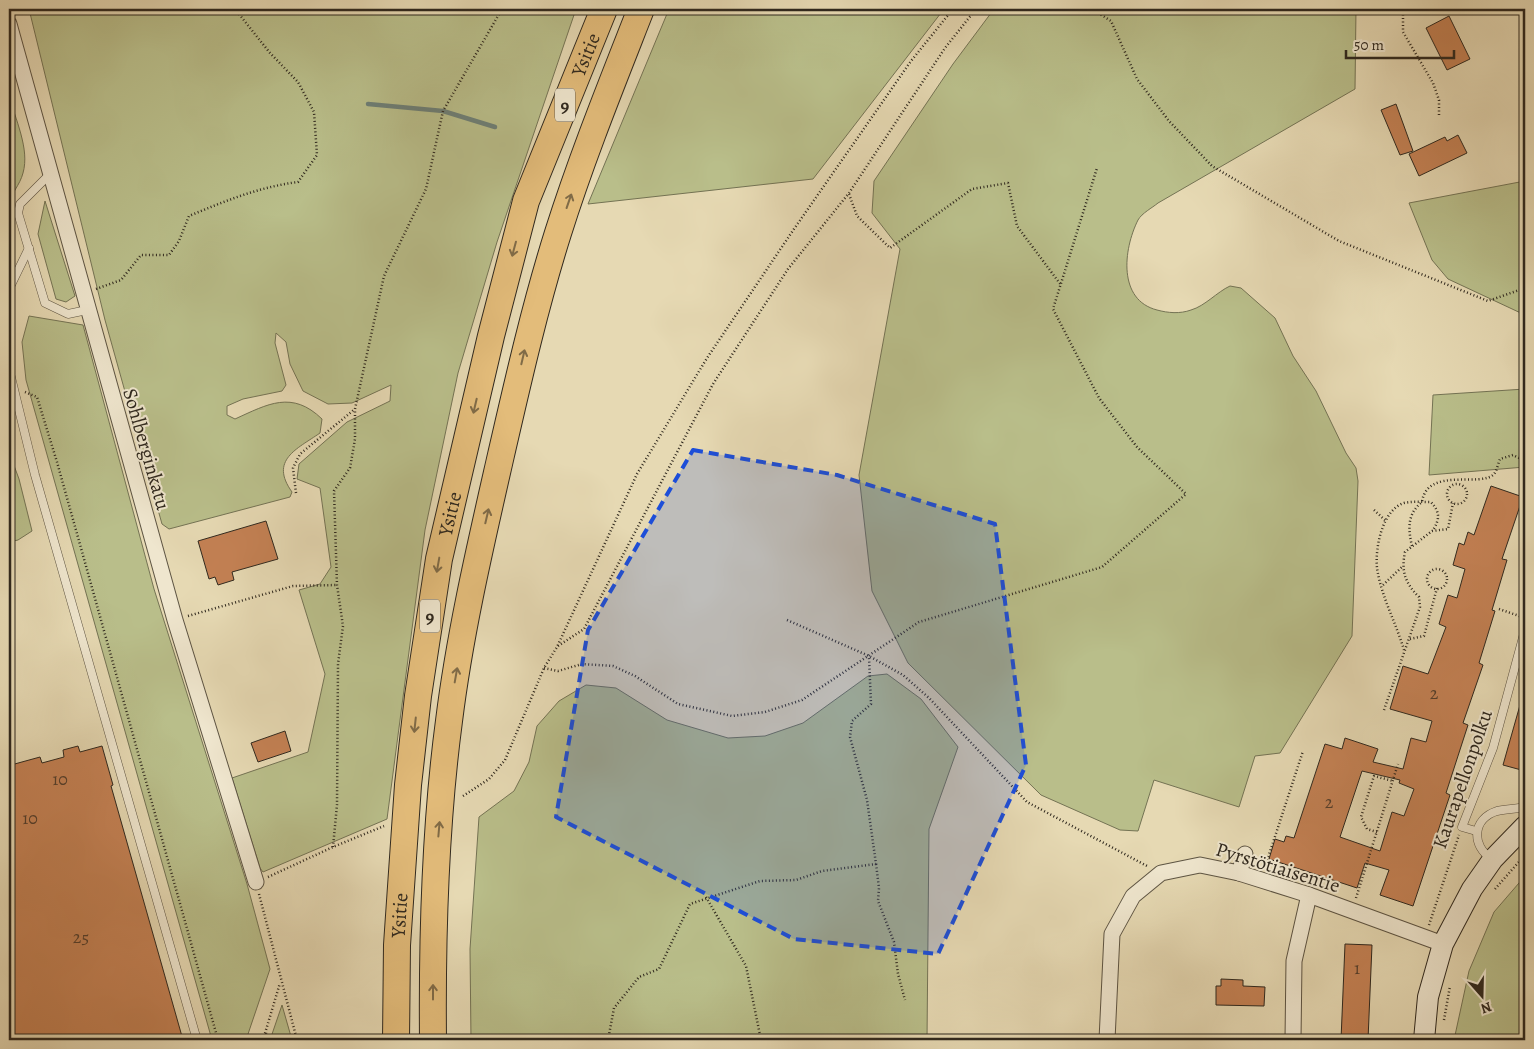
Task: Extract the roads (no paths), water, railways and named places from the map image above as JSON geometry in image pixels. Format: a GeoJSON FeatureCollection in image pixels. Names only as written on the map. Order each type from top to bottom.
{"type":"FeatureCollection","features":[{"type":"Feature","properties":{"kind":"highway"},"geometry":{"type":"LineString","coordinates":[[526,202],[585,9]]}},
{"type":"Feature","properties":{"kind":"highway","name":"Ysitie"},"geometry":{"type":"LineString","coordinates":[[396,1040],[397,945],[408,785],[418,696],[439,559],[491,336],[526,202],[604,9]]}},
{"type":"Feature","properties":{"kind":"highway","name":"Ysitie"},"geometry":{"type":"LineString","coordinates":[[433,1040],[432,990],[437,865],[448,722],[473,575],[526,343],[556,241],[600,113],[641,9]]}},
{"type":"Feature","properties":{"kind":"street","name":"Sohlberginkatu"},"geometry":{"type":"LineString","coordinates":[[9,24],[87,310],[175,620],[256,882]]}},
{"type":"Feature","properties":{"kind":"street"},"geometry":{"type":"LineString","coordinates":[[1424,1040],[1434,941],[1493,859],[1525,826]]}},
{"type":"Feature","properties":{"kind":"street"},"geometry":{"type":"LineString","coordinates":[[1238,873],[1245,854]]}},
{"type":"Feature","properties":{"kind":"street","name":"Pyrstötiaisentie"},"geometry":{"type":"LineString","coordinates":[[1107,1040],[1112,934],[1133,896],[1162,873],[1200,865],[1238,873],[1309,896],[1434,941]]}},
{"type":"Feature","properties":{"kind":"street"},"geometry":{"type":"LineString","coordinates":[[1293,1040],[1294,961],[1309,896]]}},
{"type":"Feature","properties":{"kind":"lane"},"geometry":{"type":"LineString","coordinates":[[50,174],[20,204],[18,213],[45,303],[68,314],[87,310]]}},
{"type":"Feature","properties":{"kind":"lane"},"geometry":{"type":"LineString","coordinates":[[9,288],[29,248]]}},
{"type":"Feature","properties":{"kind":"lane"},"geometry":{"type":"LineString","coordinates":[[9,369],[38,484],[196,1040]]}},
{"type":"Feature","properties":{"kind":"lane","name":"Kaurapellonpolku"},"geometry":{"type":"LineString","coordinates":[[1476,831],[1462,827],[1492,748],[1525,630]]}},
{"type":"Feature","properties":{"kind":"lane"},"geometry":{"type":"LineString","coordinates":[[1493,859],[1483,853],[1477,843],[1476,831],[1482,820],[1497,812],[1525,807]]}},
{"type":"Feature","properties":{"kind":"waterway"},"geometry":{"type":"LineString","coordinates":[[368,104],[443,111],[495,127]]}}]}
